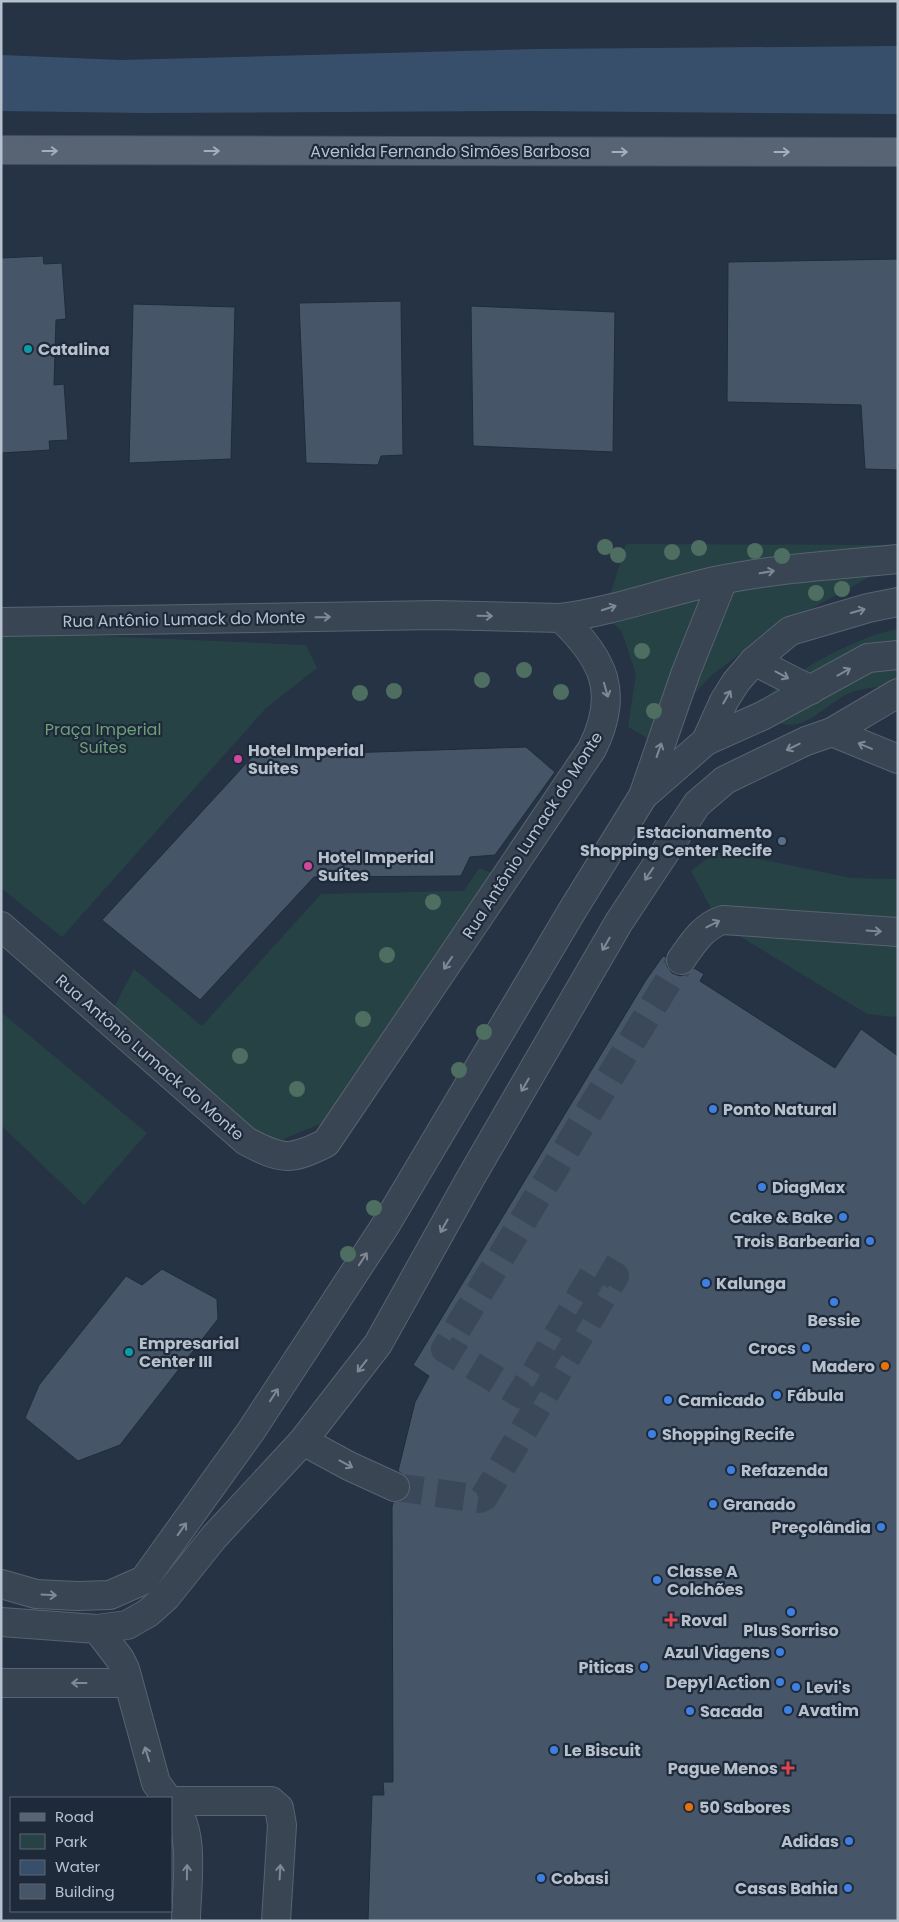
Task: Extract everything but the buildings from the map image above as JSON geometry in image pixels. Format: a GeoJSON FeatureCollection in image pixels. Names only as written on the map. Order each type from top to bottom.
{"type":"FeatureCollection","features":[{"type":"Feature","properties":{"kind":"main road","name":"Avenida Fernando Simões Barbosa"},"geometry":{"type":"LineString","coordinates":[[1,150],[898,152]]}},
{"type":"Feature","properties":{"kind":"street"},"geometry":{"type":"LineString","coordinates":[[561,618],[589,615],[670,591],[778,570],[898,559]]}},
{"type":"Feature","properties":{"kind":"street"},"geometry":{"type":"LineString","coordinates":[[1,1584],[36,1594],[77,1596],[110,1595],[144,1580],[251,1431],[385,1226],[572,910],[643,796],[686,672],[723,580]]}},
{"type":"Feature","properties":{"kind":"street"},"geometry":{"type":"LineString","coordinates":[[706,741],[724,701],[736,682],[754,661],[790,631],[868,608],[898,602]]}},
{"type":"Feature","properties":{"kind":"street","name":"Rua Antônio Lumack do Monte"},"geometry":{"type":"LineString","coordinates":[[1,622],[437,615],[561,618],[581,637],[598,663],[608,699],[603,728],[587,757],[326,1143],[291,1157],[270,1154],[246,1141],[1,926]]}},
{"type":"Feature","properties":{"kind":"street"},"geometry":{"type":"LineString","coordinates":[[643,796],[706,741],[811,690],[868,658],[898,655]]}},
{"type":"Feature","properties":{"kind":"street"},"geometry":{"type":"LineString","coordinates":[[754,661],[811,690]]}},
{"type":"Feature","properties":{"kind":"street"},"geometry":{"type":"LineString","coordinates":[[1,1622],[97,1629],[127,1625],[148,1612],[166,1597],[214,1537],[303,1441],[378,1344],[470,1179],[619,922],[696,804],[725,780],[806,741],[832,732],[898,693]]}},
{"type":"Feature","properties":{"kind":"street"},"geometry":{"type":"LineString","coordinates":[[832,732],[898,759]]}},
{"type":"Feature","properties":{"kind":"street"},"geometry":{"type":"LineString","coordinates":[[681,960],[703,931],[712,923],[723,920],[898,932]]}},
{"type":"Feature","properties":{"kind":"street"},"geometry":{"type":"LineString","coordinates":[[303,1441],[349,1466],[395,1487]]}},
{"type":"Feature","properties":{"kind":"street"},"geometry":{"type":"LineString","coordinates":[[97,1629],[120,1660],[156,1783],[166,1797]]}},
{"type":"Feature","properties":{"kind":"street"},"geometry":{"type":"LineString","coordinates":[[1,1683],[128,1683]]}},
{"type":"Feature","properties":{"kind":"street"},"geometry":{"type":"LineString","coordinates":[[172,1802],[271,1801],[279,1808],[282,1825],[276,1921]]}},
{"type":"Feature","properties":{"kind":"street"},"geometry":{"type":"LineString","coordinates":[[172,1803],[180,1812],[186,1827],[188,1848],[186,1921]]}},
{"type":"Feature","properties":{"kind":"green space"},"geometry":{"type":"Polygon","coordinates":[[[626,544],[893,545],[895,563],[767,633],[711,676],[651,740],[628,727],[636,674],[622,632],[604,615],[626,544]]]}},
{"type":"Feature","properties":{"kind":"green space"},"geometry":{"type":"Polygon","coordinates":[[[898,629],[898,685],[855,691],[844,696],[813,717],[791,725],[780,723],[767,716],[766,697],[793,676],[847,646],[865,638],[898,629]]]}},
{"type":"Feature","properties":{"kind":"green space","name":"Praça Imperial Suítes"},"geometry":{"type":"Polygon","coordinates":[[[52,634],[306,645],[317,668],[266,708],[62,937],[1,888],[1,635],[52,634]]]}},
{"type":"Feature","properties":{"kind":"green space"},"geometry":{"type":"Polygon","coordinates":[[[719,853],[750,857],[851,878],[898,879],[898,926],[713,912],[691,871],[706,859],[719,853]]]}},
{"type":"Feature","properties":{"kind":"green space"},"geometry":{"type":"Polygon","coordinates":[[[479,868],[494,874],[322,1123],[272,1144],[111,1013],[134,969],[202,1026],[321,894],[464,891],[479,868]]]}},
{"type":"Feature","properties":{"kind":"green space"},"geometry":{"type":"Polygon","coordinates":[[[733,932],[898,939],[898,1014],[894,1017],[867,1014],[733,932]]]}},
{"type":"Feature","properties":{"kind":"green space"},"geometry":{"type":"Polygon","coordinates":[[[1,1012],[147,1133],[84,1205],[1,1125],[1,1012]]]}},
{"type":"Feature","properties":{"kind":"water"},"geometry":{"type":"Polygon","coordinates":[[[898,46],[898,114],[531,111],[143,113],[1,111],[1,55],[121,60],[537,49],[898,46]]]}},
{"type":"Feature","properties":{"kind":"tunnel"},"geometry":{"type":"LineString","coordinates":[[395,1487],[479,1499],[484,1497],[615,1276],[598,1266],[522,1395],[445,1349],[681,960]]}},
{"type":"Feature","properties":{"kind":"place","name":"Catalina"},"geometry":{"type":"Point","coordinates":[28,349]}},
{"type":"Feature","properties":{"kind":"place","name":"Hotel Imperial Suites"},"geometry":{"type":"Point","coordinates":[238,759]}},
{"type":"Feature","properties":{"kind":"place","name":"Estacionamento Shopping Center Recife"},"geometry":{"type":"Point","coordinates":[782,841]}},
{"type":"Feature","properties":{"kind":"place","name":"Hotel Imperial Suítes"},"geometry":{"type":"Point","coordinates":[308,866]}},
{"type":"Feature","properties":{"kind":"place","name":"Ponto Natural"},"geometry":{"type":"Point","coordinates":[713,1109]}},
{"type":"Feature","properties":{"kind":"place","name":"DiagMax"},"geometry":{"type":"Point","coordinates":[762,1187]}},
{"type":"Feature","properties":{"kind":"place","name":"Cake & Bake"},"geometry":{"type":"Point","coordinates":[843,1217]}},
{"type":"Feature","properties":{"kind":"place","name":"Trois Barbearia"},"geometry":{"type":"Point","coordinates":[870,1241]}},
{"type":"Feature","properties":{"kind":"place","name":"Kalunga"},"geometry":{"type":"Point","coordinates":[706,1283]}},
{"type":"Feature","properties":{"kind":"place","name":"Bessie"},"geometry":{"type":"Point","coordinates":[834,1302]}},
{"type":"Feature","properties":{"kind":"place","name":"Crocs"},"geometry":{"type":"Point","coordinates":[806,1348]}},
{"type":"Feature","properties":{"kind":"place","name":"Empresarial Center III"},"geometry":{"type":"Point","coordinates":[129,1352]}},
{"type":"Feature","properties":{"kind":"place","name":"Madero"},"geometry":{"type":"Point","coordinates":[885,1366]}},
{"type":"Feature","properties":{"kind":"place","name":"Fábula"},"geometry":{"type":"Point","coordinates":[777,1395]}},
{"type":"Feature","properties":{"kind":"place","name":"Camicado"},"geometry":{"type":"Point","coordinates":[668,1400]}},
{"type":"Feature","properties":{"kind":"place","name":"Shopping Recife"},"geometry":{"type":"Point","coordinates":[652,1434]}},
{"type":"Feature","properties":{"kind":"place","name":"Refazenda"},"geometry":{"type":"Point","coordinates":[731,1470]}},
{"type":"Feature","properties":{"kind":"place","name":"Granado"},"geometry":{"type":"Point","coordinates":[713,1504]}},
{"type":"Feature","properties":{"kind":"place","name":"Preçolândia"},"geometry":{"type":"Point","coordinates":[881,1527]}},
{"type":"Feature","properties":{"kind":"place","name":"Classe A Colchões"},"geometry":{"type":"Point","coordinates":[657,1580]}},
{"type":"Feature","properties":{"kind":"place","name":"Plus Sorriso"},"geometry":{"type":"Point","coordinates":[791,1612]}},
{"type":"Feature","properties":{"kind":"place","name":"Roval"},"geometry":{"type":"Point","coordinates":[671,1620]}},
{"type":"Feature","properties":{"kind":"place","name":"Azul Viagens"},"geometry":{"type":"Point","coordinates":[780,1652]}},
{"type":"Feature","properties":{"kind":"place","name":"Piticas"},"geometry":{"type":"Point","coordinates":[644,1667]}},
{"type":"Feature","properties":{"kind":"place","name":"Depyl Action"},"geometry":{"type":"Point","coordinates":[780,1682]}},
{"type":"Feature","properties":{"kind":"place","name":"Levi's"},"geometry":{"type":"Point","coordinates":[796,1687]}},
{"type":"Feature","properties":{"kind":"place","name":"Avatim"},"geometry":{"type":"Point","coordinates":[788,1710]}},
{"type":"Feature","properties":{"kind":"place","name":"Sacada"},"geometry":{"type":"Point","coordinates":[690,1711]}},
{"type":"Feature","properties":{"kind":"place","name":"Le Biscuit"},"geometry":{"type":"Point","coordinates":[554,1750]}},
{"type":"Feature","properties":{"kind":"place","name":"Pague Menos"},"geometry":{"type":"Point","coordinates":[788,1768]}},
{"type":"Feature","properties":{"kind":"place","name":"50 Sabores"},"geometry":{"type":"Point","coordinates":[689,1807]}},
{"type":"Feature","properties":{"kind":"place","name":"Adidas"},"geometry":{"type":"Point","coordinates":[849,1841]}},
{"type":"Feature","properties":{"kind":"place","name":"Cobasi"},"geometry":{"type":"Point","coordinates":[541,1878]}},
{"type":"Feature","properties":{"kind":"place","name":"Casas Bahia"},"geometry":{"type":"Point","coordinates":[848,1888]}}]}
